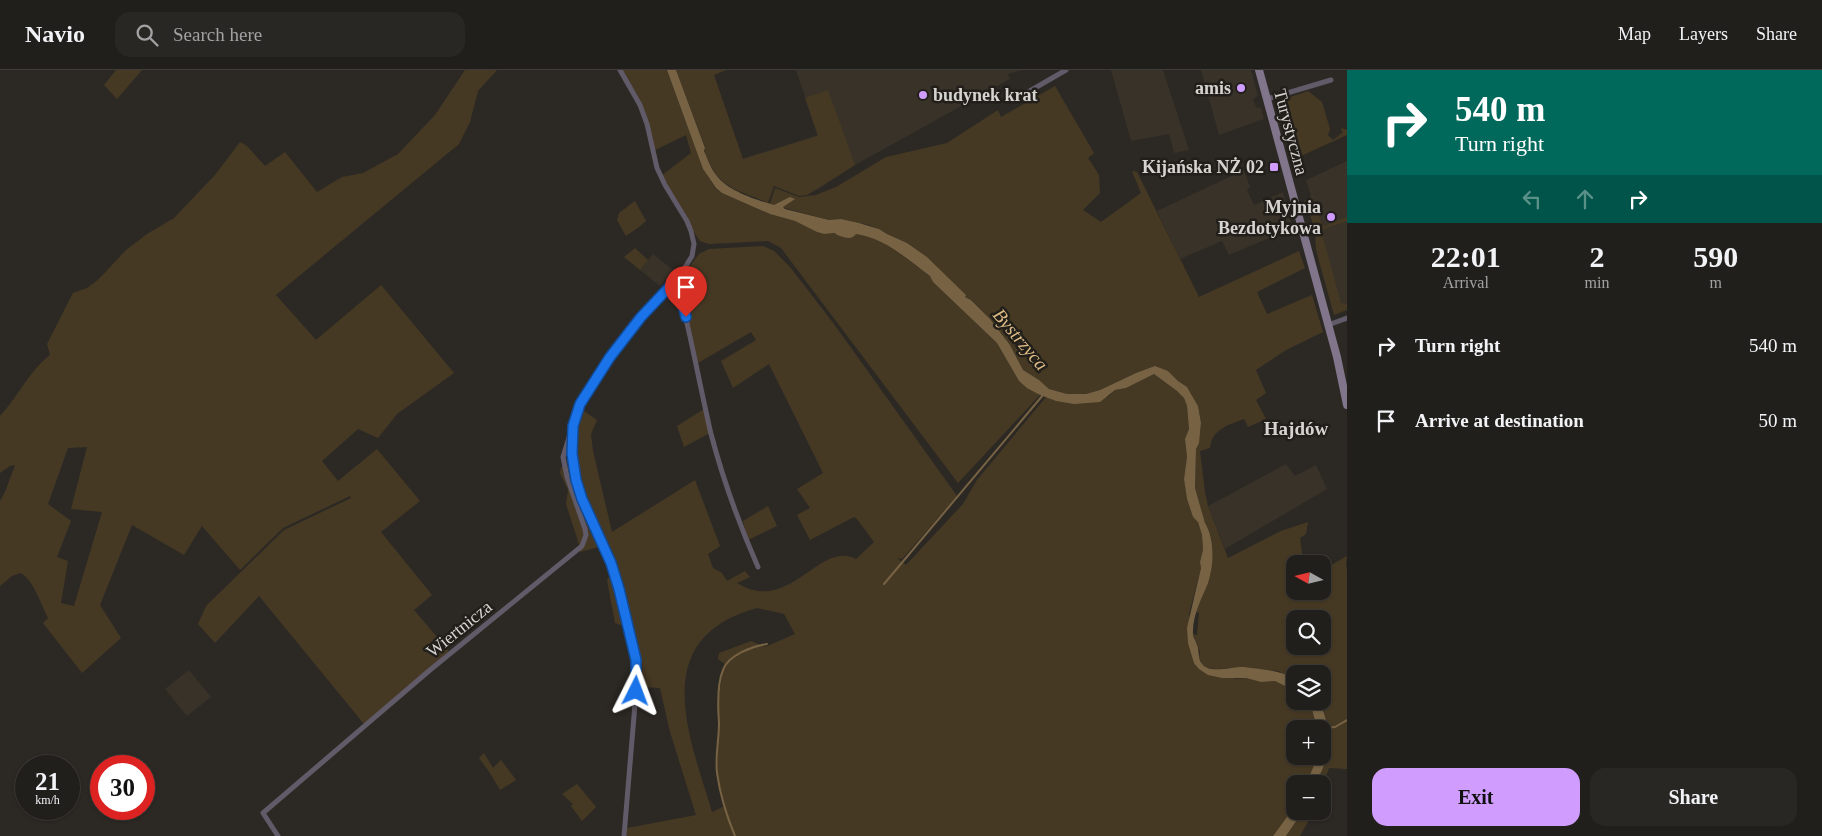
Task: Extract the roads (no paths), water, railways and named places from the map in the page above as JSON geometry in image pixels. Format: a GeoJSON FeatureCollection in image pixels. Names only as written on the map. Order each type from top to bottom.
{"type":"FeatureCollection","features":[{"type":"Feature","properties":{"kind":"main road","name":"Turystyczna"},"geometry":{"type":"LineString","coordinates":[[1259,70],[1341,374],[1347,405]]}},
{"type":"Feature","properties":{"kind":"street"},"geometry":{"type":"LineString","coordinates":[[620,70],[644,113],[655,163],[662,180],[687,221],[693,236],[694,248],[692,256],[684,269],[641,317],[606,364],[578,408],[574,422],[573,464],[577,484],[614,571],[636,660],[637,680],[624,836]]}},
{"type":"Feature","properties":{"kind":"street"},"geometry":{"type":"LineString","coordinates":[[1021,96],[1066,70]]}},
{"type":"Feature","properties":{"kind":"street"},"geometry":{"type":"LineString","coordinates":[[1267,99],[1331,80]]}},
{"type":"Feature","properties":{"kind":"street"},"geometry":{"type":"LineString","coordinates":[[673,283],[679,289],[704,404],[720,466],[745,538],[758,567]]}},
{"type":"Feature","properties":{"kind":"street"},"geometry":{"type":"LineString","coordinates":[[1328,325],[1347,318]]}},
{"type":"Feature","properties":{"kind":"street","name":"Wiertnicza"},"geometry":{"type":"LineString","coordinates":[[278,836],[263,813],[430,670],[582,546],[585,529],[567,477],[563,457],[570,434],[573,433]]}},
{"type":"Feature","properties":{"kind":"waterway"},"geometry":{"type":"LineString","coordinates":[[884,584],[1043,395]]}},
{"type":"Feature","properties":{"kind":"waterway"},"geometry":{"type":"LineString","coordinates":[[735,836],[724,805],[717,773],[718,696],[720,682],[723,670],[730,660],[748,649],[767,644]]}},
{"type":"Feature","properties":{"kind":"waterway"},"geometry":{"type":"LineString","coordinates":[[1331,727],[1347,720]]}},
{"type":"Feature","properties":{"kind":"place","name":"amis"},"geometry":{"type":"Point","coordinates":[1241,88]}},
{"type":"Feature","properties":{"kind":"place","name":"budynek krat"},"geometry":{"type":"Point","coordinates":[923,95]}},
{"type":"Feature","properties":{"kind":"place","name":"Kijańska NŻ 02"},"geometry":{"type":"Point","coordinates":[1274,167]}},
{"type":"Feature","properties":{"kind":"place","name":"Myjnia Bezdotykowa"},"geometry":{"type":"Point","coordinates":[1331,217]}},
{"type":"Feature","properties":{"kind":"district","name":"Hajdów"},"geometry":{"type":"Point","coordinates":[1296,428]}},
{"type":"Feature","properties":{"kind":"water label","name":"Bystrzyca"},"geometry":{"type":"Point","coordinates":[1021,339]}}]}
